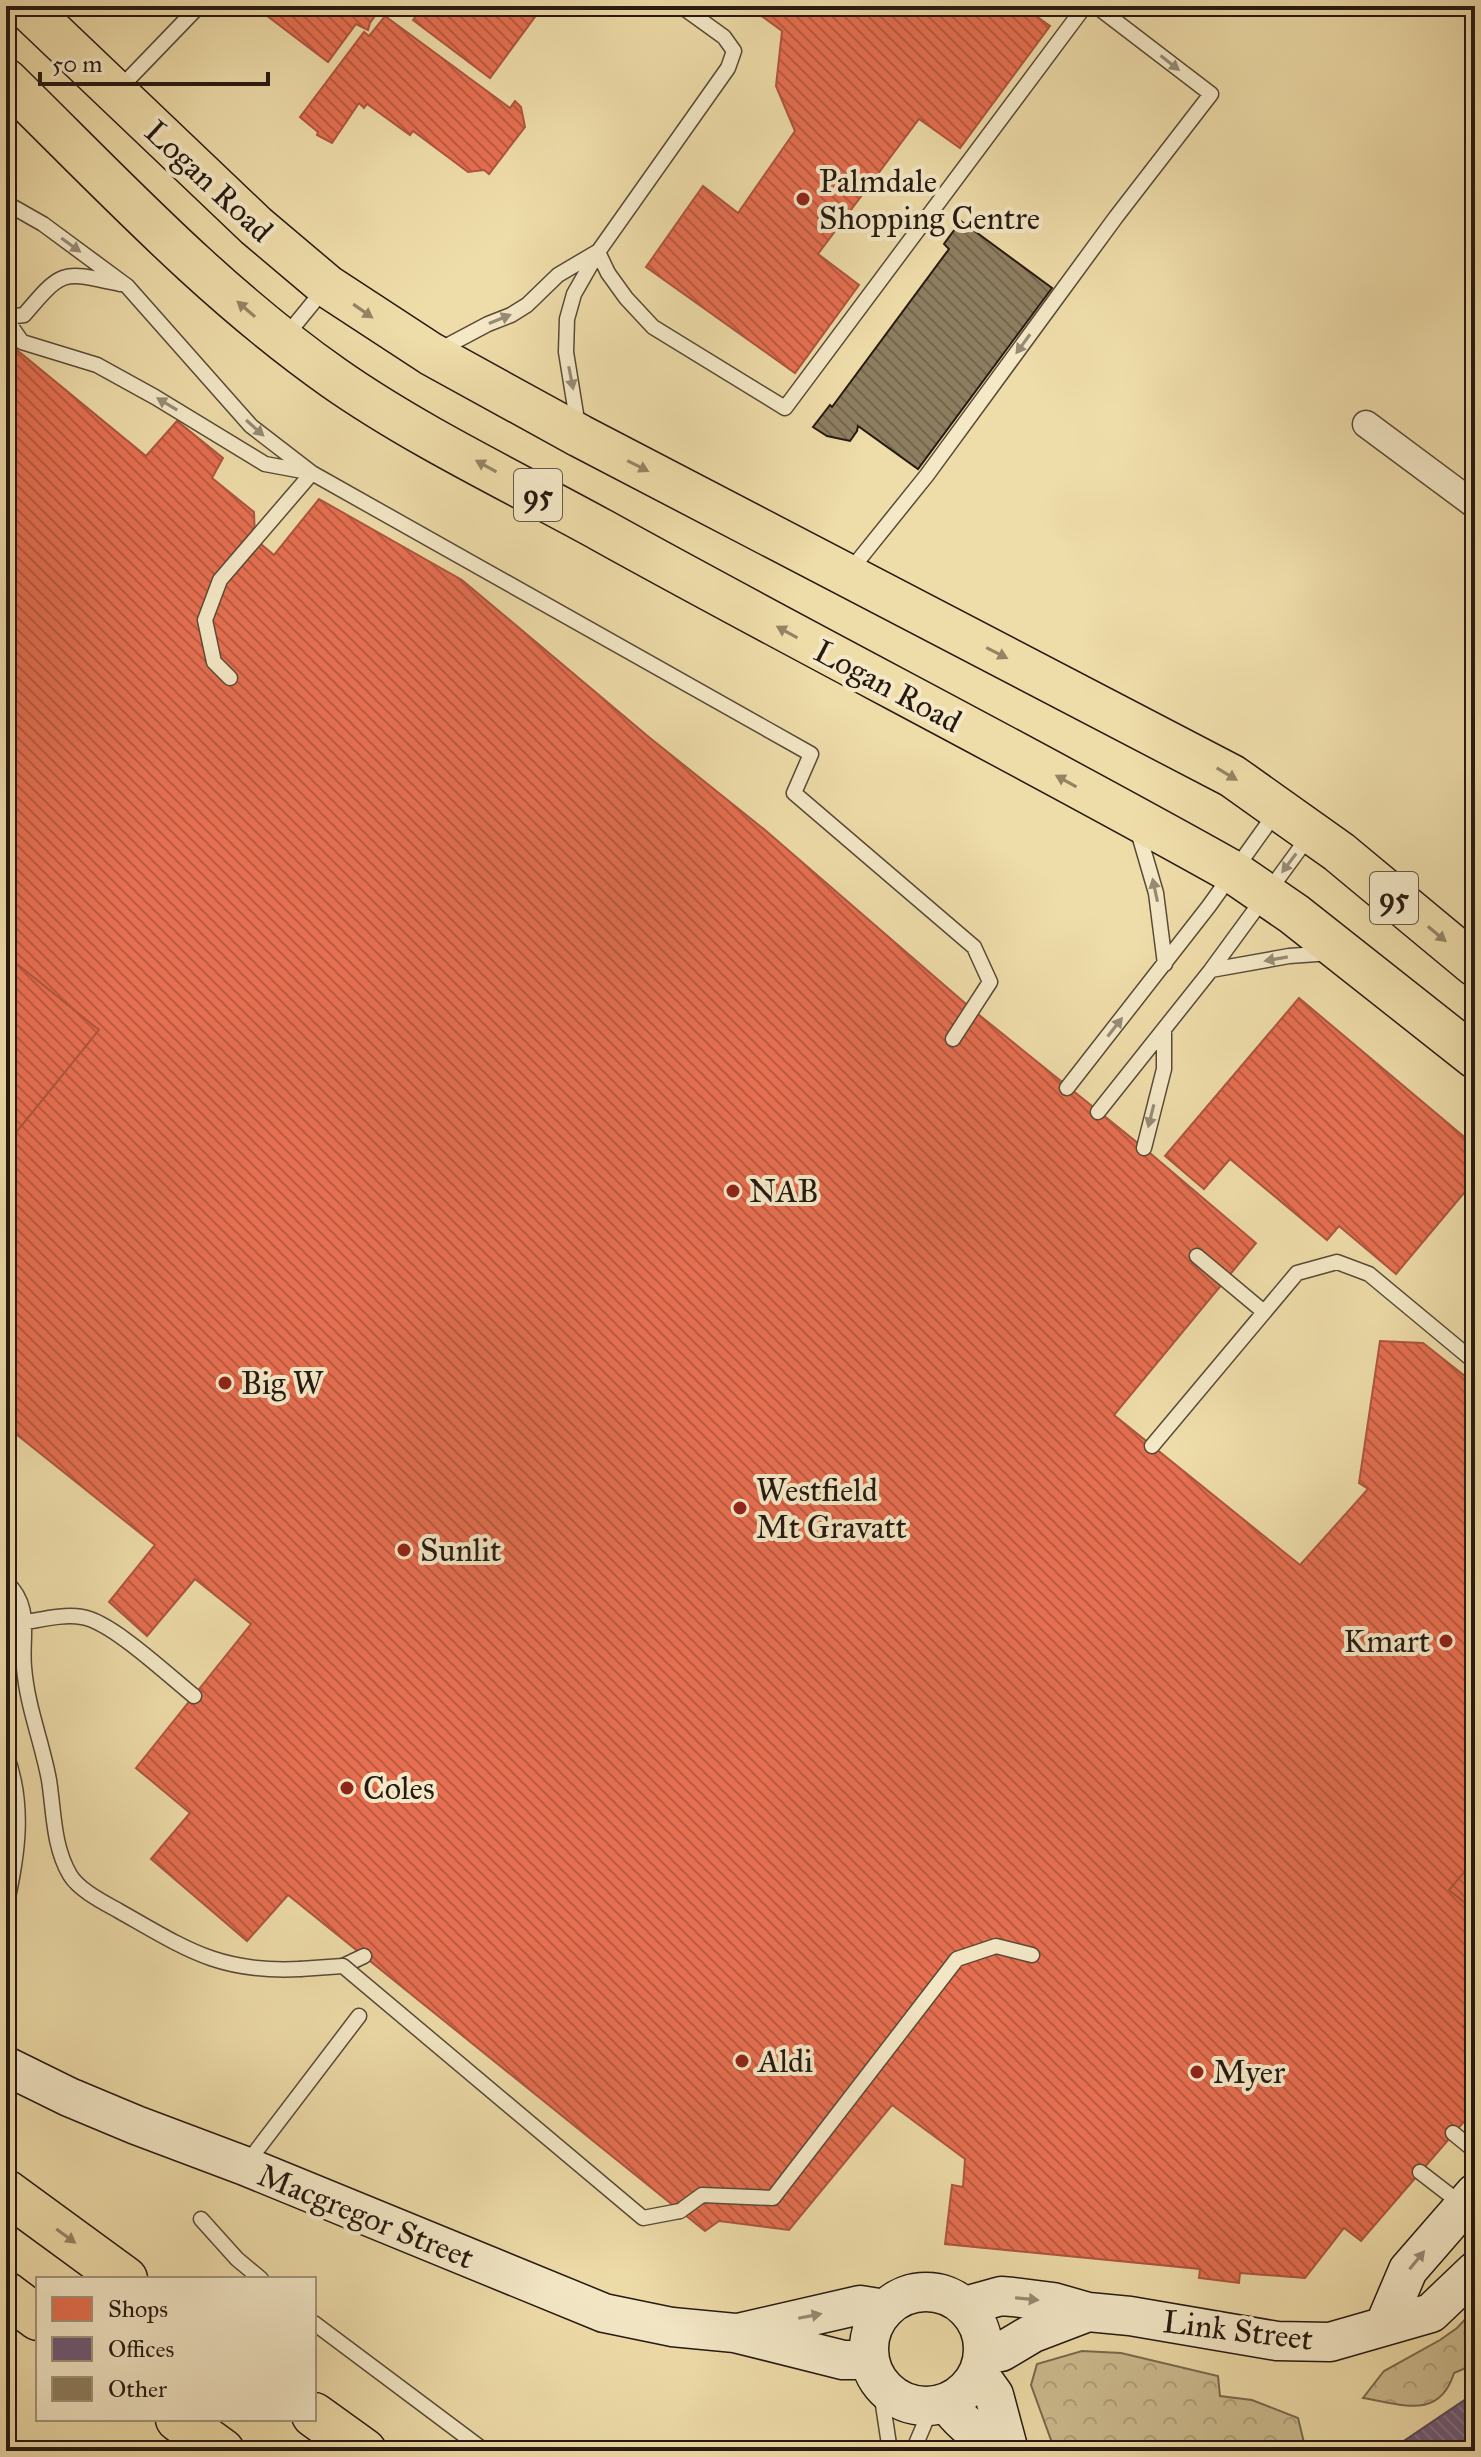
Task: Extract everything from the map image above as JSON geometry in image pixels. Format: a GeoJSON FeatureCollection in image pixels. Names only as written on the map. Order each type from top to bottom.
{"type":"FeatureCollection","features":[{"type":"Feature","properties":{"kind":"highway"},"geometry":{"type":"LineString","coordinates":[[6,2192],[122,2277]]}},
{"type":"Feature","properties":{"kind":"highway"},"geometry":{"type":"LineString","coordinates":[[6,2294],[36,2316]]}},
{"type":"Feature","properties":{"kind":"highway"},"geometry":{"type":"LineString","coordinates":[[316,2416],[364,2451]]}},
{"type":"Feature","properties":{"kind":"highway"},"geometry":{"type":"LineString","coordinates":[[181,2421],[222,2451]]}},
{"type":"Feature","properties":{"kind":"main road","name":"Logan Road"},"geometry":{"type":"LineString","coordinates":[[25,6],[256,226],[327,286],[431,354],[580,436],[1232,776],[1296,820],[1475,965]]}},
{"type":"Feature","properties":{"kind":"main road","name":"Logan Road"},"geometry":{"type":"LineString","coordinates":[[6,80],[211,280],[283,341],[337,380],[411,425],[1250,883],[1475,1057]]}},
{"type":"Feature","properties":{"kind":"street"},"geometry":{"type":"LineString","coordinates":[[1366,424],[1475,505]]}},
{"type":"Feature","properties":{"kind":"street","name":"Macgregor Street"},"geometry":{"type":"LineString","coordinates":[[6,2066],[109,2114],[245,2166],[604,2313],[672,2327],[735,2333],[843,2360],[878,2375]]}},
{"type":"Feature","properties":{"kind":"street"},"geometry":{"type":"LineString","coordinates":[[1385,2324],[1408,2270],[1471,2204]]}},
{"type":"Feature","properties":{"kind":"street","name":"Link Street"},"geometry":{"type":"LineString","coordinates":[[965,2306],[1001,2296],[1299,2343],[1330,2342],[1431,2313],[1475,2271]]}},
{"type":"Feature","properties":{"kind":"street"},"geometry":{"type":"LineString","coordinates":[[981,2364],[960,2396],[939,2405],[915,2405],[900,2400],[878,2375],[869,2342],[874,2324],[885,2309],[899,2298],[915,2292],[942,2294],[965,2306],[976,2319],[983,2335],[981,2364],[994,2395],[1008,2449]]}},
{"type":"Feature","properties":{"kind":"street","name":"Macgregor Street"},"geometry":{"type":"LineString","coordinates":[[735,2333],[860,2305],[885,2309]]}},
{"type":"Feature","properties":{"kind":"street","name":"Link Street"},"geometry":{"type":"LineString","coordinates":[[981,2364],[1033,2333],[1088,2312]]}},
{"type":"Feature","properties":{"kind":"street"},"geometry":{"type":"LineString","coordinates":[[939,2405],[985,2440],[1008,2449]]}},
{"type":"Feature","properties":{"kind":"lane"},"geometry":{"type":"LineString","coordinates":[[115,93],[199,6]]}},
{"type":"Feature","properties":{"kind":"lane"},"geometry":{"type":"LineString","coordinates":[[580,436],[566,352],[567,319],[574,294],[598,252],[728,68],[734,51],[724,37],[681,6]]}},
{"type":"Feature","properties":{"kind":"lane"},"geometry":{"type":"LineString","coordinates":[[598,252],[626,298],[653,327],[785,408],[1085,6]]}},
{"type":"Feature","properties":{"kind":"lane"},"geometry":{"type":"LineString","coordinates":[[846,575],[909,498],[1211,94],[1096,6]]}},
{"type":"Feature","properties":{"kind":"lane"},"geometry":{"type":"LineString","coordinates":[[6,203],[43,224],[127,286],[251,426],[312,473],[811,754],[794,793],[974,947],[990,982],[953,1039]]}},
{"type":"Feature","properties":{"kind":"lane"},"geometry":{"type":"LineString","coordinates":[[431,354],[511,315],[527,305],[558,275],[598,252]]}},
{"type":"Feature","properties":{"kind":"lane"},"geometry":{"type":"LineString","coordinates":[[127,286],[75,274],[51,283],[24,315],[6,318],[22,342],[97,365],[265,464],[312,473]]}},
{"type":"Feature","properties":{"kind":"lane"},"geometry":{"type":"LineString","coordinates":[[283,341],[327,286]]}},
{"type":"Feature","properties":{"kind":"lane"},"geometry":{"type":"LineString","coordinates":[[230,678],[214,662],[205,620],[220,580],[312,473]]}},
{"type":"Feature","properties":{"kind":"lane"},"geometry":{"type":"LineString","coordinates":[[1134,818],[1156,893],[1165,964]]}},
{"type":"Feature","properties":{"kind":"lane"},"geometry":{"type":"LineString","coordinates":[[1067,1088],[1165,964],[1250,883],[1296,820]]}},
{"type":"Feature","properties":{"kind":"lane"},"geometry":{"type":"LineString","coordinates":[[1098,1112],[1211,970],[1250,883],[1296,820]]}},
{"type":"Feature","properties":{"kind":"lane"},"geometry":{"type":"LineString","coordinates":[[1211,970],[1289,956],[1343,953]]}},
{"type":"Feature","properties":{"kind":"lane"},"geometry":{"type":"LineString","coordinates":[[1144,1148],[1164,1069],[1164,1030]]}},
{"type":"Feature","properties":{"kind":"lane"},"geometry":{"type":"LineString","coordinates":[[1197,1256],[1264,1312]]}},
{"type":"Feature","properties":{"kind":"lane"},"geometry":{"type":"LineString","coordinates":[[1152,1446],[1297,1273],[1337,1262],[1369,1274],[1475,1362]]}},
{"type":"Feature","properties":{"kind":"lane"},"geometry":{"type":"LineString","coordinates":[[6,1582],[22,1602],[26,1622],[23,1665],[28,1696],[49,1779],[56,1837],[72,1879],[100,1900],[172,1943],[214,1961],[246,1968],[300,1969],[343,1966],[364,1956]]}},
{"type":"Feature","properties":{"kind":"lane"},"geometry":{"type":"LineString","coordinates":[[26,1622],[86,1617],[121,1638],[194,1696]]}},
{"type":"Feature","properties":{"kind":"lane"},"geometry":{"type":"LineString","coordinates":[[6,1754],[16,1782],[19,1820],[15,1868],[6,1906]]}},
{"type":"Feature","properties":{"kind":"lane"},"geometry":{"type":"LineString","coordinates":[[343,1966],[643,2218],[680,2211],[702,2195],[773,2198],[957,1959],[996,1946],[1032,1955]]}},
{"type":"Feature","properties":{"kind":"lane"},"geometry":{"type":"LineString","coordinates":[[245,2166],[359,2016]]}},
{"type":"Feature","properties":{"kind":"lane"},"geometry":{"type":"LineString","coordinates":[[1453,2133],[1475,2151]]}},
{"type":"Feature","properties":{"kind":"lane"},"geometry":{"type":"LineString","coordinates":[[1420,2172],[1471,2204]]}},
{"type":"Feature","properties":{"kind":"lane"},"geometry":{"type":"LineString","coordinates":[[201,2219],[237,2259],[259,2277]]}},
{"type":"Feature","properties":{"kind":"lane"},"geometry":{"type":"LineString","coordinates":[[316,2324],[485,2451]]}},
{"type":"Feature","properties":{"kind":"lane"},"geometry":{"type":"LineString","coordinates":[[878,2375],[890,2451]]}},
{"type":"Feature","properties":{"kind":"lane"},"geometry":{"type":"LineString","coordinates":[[913,2451],[939,2405]]}},
{"type":"Feature","properties":{"kind":"green space"},"geometry":{"type":"Polygon","coordinates":[[[1475,2309],[1475,2364],[1454,2373],[1439,2398],[1417,2406],[1363,2398],[1384,2371],[1440,2340],[1475,2309]]]}},
{"type":"Feature","properties":{"kind":"green space"},"geometry":{"type":"Polygon","coordinates":[[[1082,2351],[1121,2353],[1218,2376],[1220,2396],[1252,2400],[1298,2418],[1306,2451],[1055,2451],[1031,2385],[1037,2364],[1082,2351]]]}},
{"type":"Feature","properties":{"kind":"building: Shops"},"geometry":{"type":"Polygon","coordinates":[[[254,6],[382,6],[368,30],[356,24],[328,62],[254,6]]]}},
{"type":"Feature","properties":{"kind":"building: Shops"},"geometry":{"type":"Polygon","coordinates":[[[423,6],[543,6],[490,78],[413,20],[423,6]]]}},
{"type":"Feature","properties":{"kind":"building: Shops","name":"Palmdale Shopping Centre"},"geometry":{"type":"Polygon","coordinates":[[[748,6],[1022,6],[1050,26],[960,148],[919,119],[818,254],[859,285],[795,373],[646,267],[703,186],[738,213],[795,131],[776,86],[782,31],[748,6]]]}},
{"type":"Feature","properties":{"kind":"building: Shops"},"geometry":{"type":"Polygon","coordinates":[[[385,16],[510,108],[515,101],[521,107],[525,127],[489,174],[484,170],[468,172],[413,131],[410,135],[367,104],[364,108],[359,103],[332,143],[317,135],[318,132],[300,117],[364,32],[369,36],[385,16]]]}},
{"type":"Feature","properties":{"kind":"building: Shops","name":"Westfield Mt Gravatt"},"geometry":{"type":"Polygon","coordinates":[[[6,341],[146,456],[177,421],[223,458],[212,478],[254,512],[255,539],[274,555],[319,499],[462,580],[765,830],[973,1010],[1256,1243],[1114,1415],[1300,1565],[1368,1489],[1359,1483],[1380,1341],[1423,1343],[1475,1384],[1475,2109],[1361,2241],[1344,2228],[1305,2278],[1240,2273],[1239,2283],[1199,2278],[1200,2269],[945,2244],[952,2185],[963,2187],[965,2159],[892,2105],[789,2230],[719,2221],[705,2231],[288,1895],[247,1941],[151,1859],[190,1813],[136,1768],[251,1624],[195,1579],[147,1636],[109,1602],[155,1545],[6,1426],[6,341]]]}},
{"type":"Feature","properties":{"kind":"building: Shops"},"geometry":{"type":"Polygon","coordinates":[[[6,955],[99,1030],[6,1145],[6,955]]]}},
{"type":"Feature","properties":{"kind":"building: Shops"},"geometry":{"type":"Polygon","coordinates":[[[1299,998],[1475,1146],[1475,1180],[1396,1274],[1339,1226],[1327,1240],[1230,1159],[1204,1189],[1165,1156],[1299,998]]]}},
{"type":"Feature","properties":{"kind":"building: Shops"},"geometry":{"type":"Polygon","coordinates":[[[1475,1859],[1475,1911],[1449,1890],[1475,1859]]]}},
{"type":"Feature","properties":{"kind":"building: Shops"},"geometry":{"type":"Polygon","coordinates":[[[1475,2012],[1475,2037],[1463,2027],[1475,2012]]]}},
{"type":"Feature","properties":{"kind":"building: Offices"},"geometry":{"type":"Polygon","coordinates":[[[1475,2393],[1475,2451],[1389,2451],[1475,2393]]]}},
{"type":"Feature","properties":{"kind":"building: Other"},"geometry":{"type":"Polygon","coordinates":[[[961,221],[1052,288],[918,469],[858,426],[850,441],[827,436],[813,427],[830,405],[832,407],[949,249],[944,244],[961,221]]]}},
{"type":"Feature","properties":{"kind":"place","name":"Palmdale Shopping Centre"},"geometry":{"type":"Point","coordinates":[803,199]}},
{"type":"Feature","properties":{"kind":"place","name":"NAB"},"geometry":{"type":"Point","coordinates":[733,1191]}},
{"type":"Feature","properties":{"kind":"place","name":"Big W"},"geometry":{"type":"Point","coordinates":[225,1383]}},
{"type":"Feature","properties":{"kind":"place","name":"Westfield Mt Gravatt"},"geometry":{"type":"Point","coordinates":[740,1508]}},
{"type":"Feature","properties":{"kind":"place","name":"Sunlit"},"geometry":{"type":"Point","coordinates":[404,1550]}},
{"type":"Feature","properties":{"kind":"place","name":"Kmart"},"geometry":{"type":"Point","coordinates":[1446,1641]}},
{"type":"Feature","properties":{"kind":"place","name":"Coles"},"geometry":{"type":"Point","coordinates":[347,1788]}},
{"type":"Feature","properties":{"kind":"place","name":"Aldi"},"geometry":{"type":"Point","coordinates":[742,2061]}},
{"type":"Feature","properties":{"kind":"place","name":"Myer"},"geometry":{"type":"Point","coordinates":[1197,2072]}}]}
